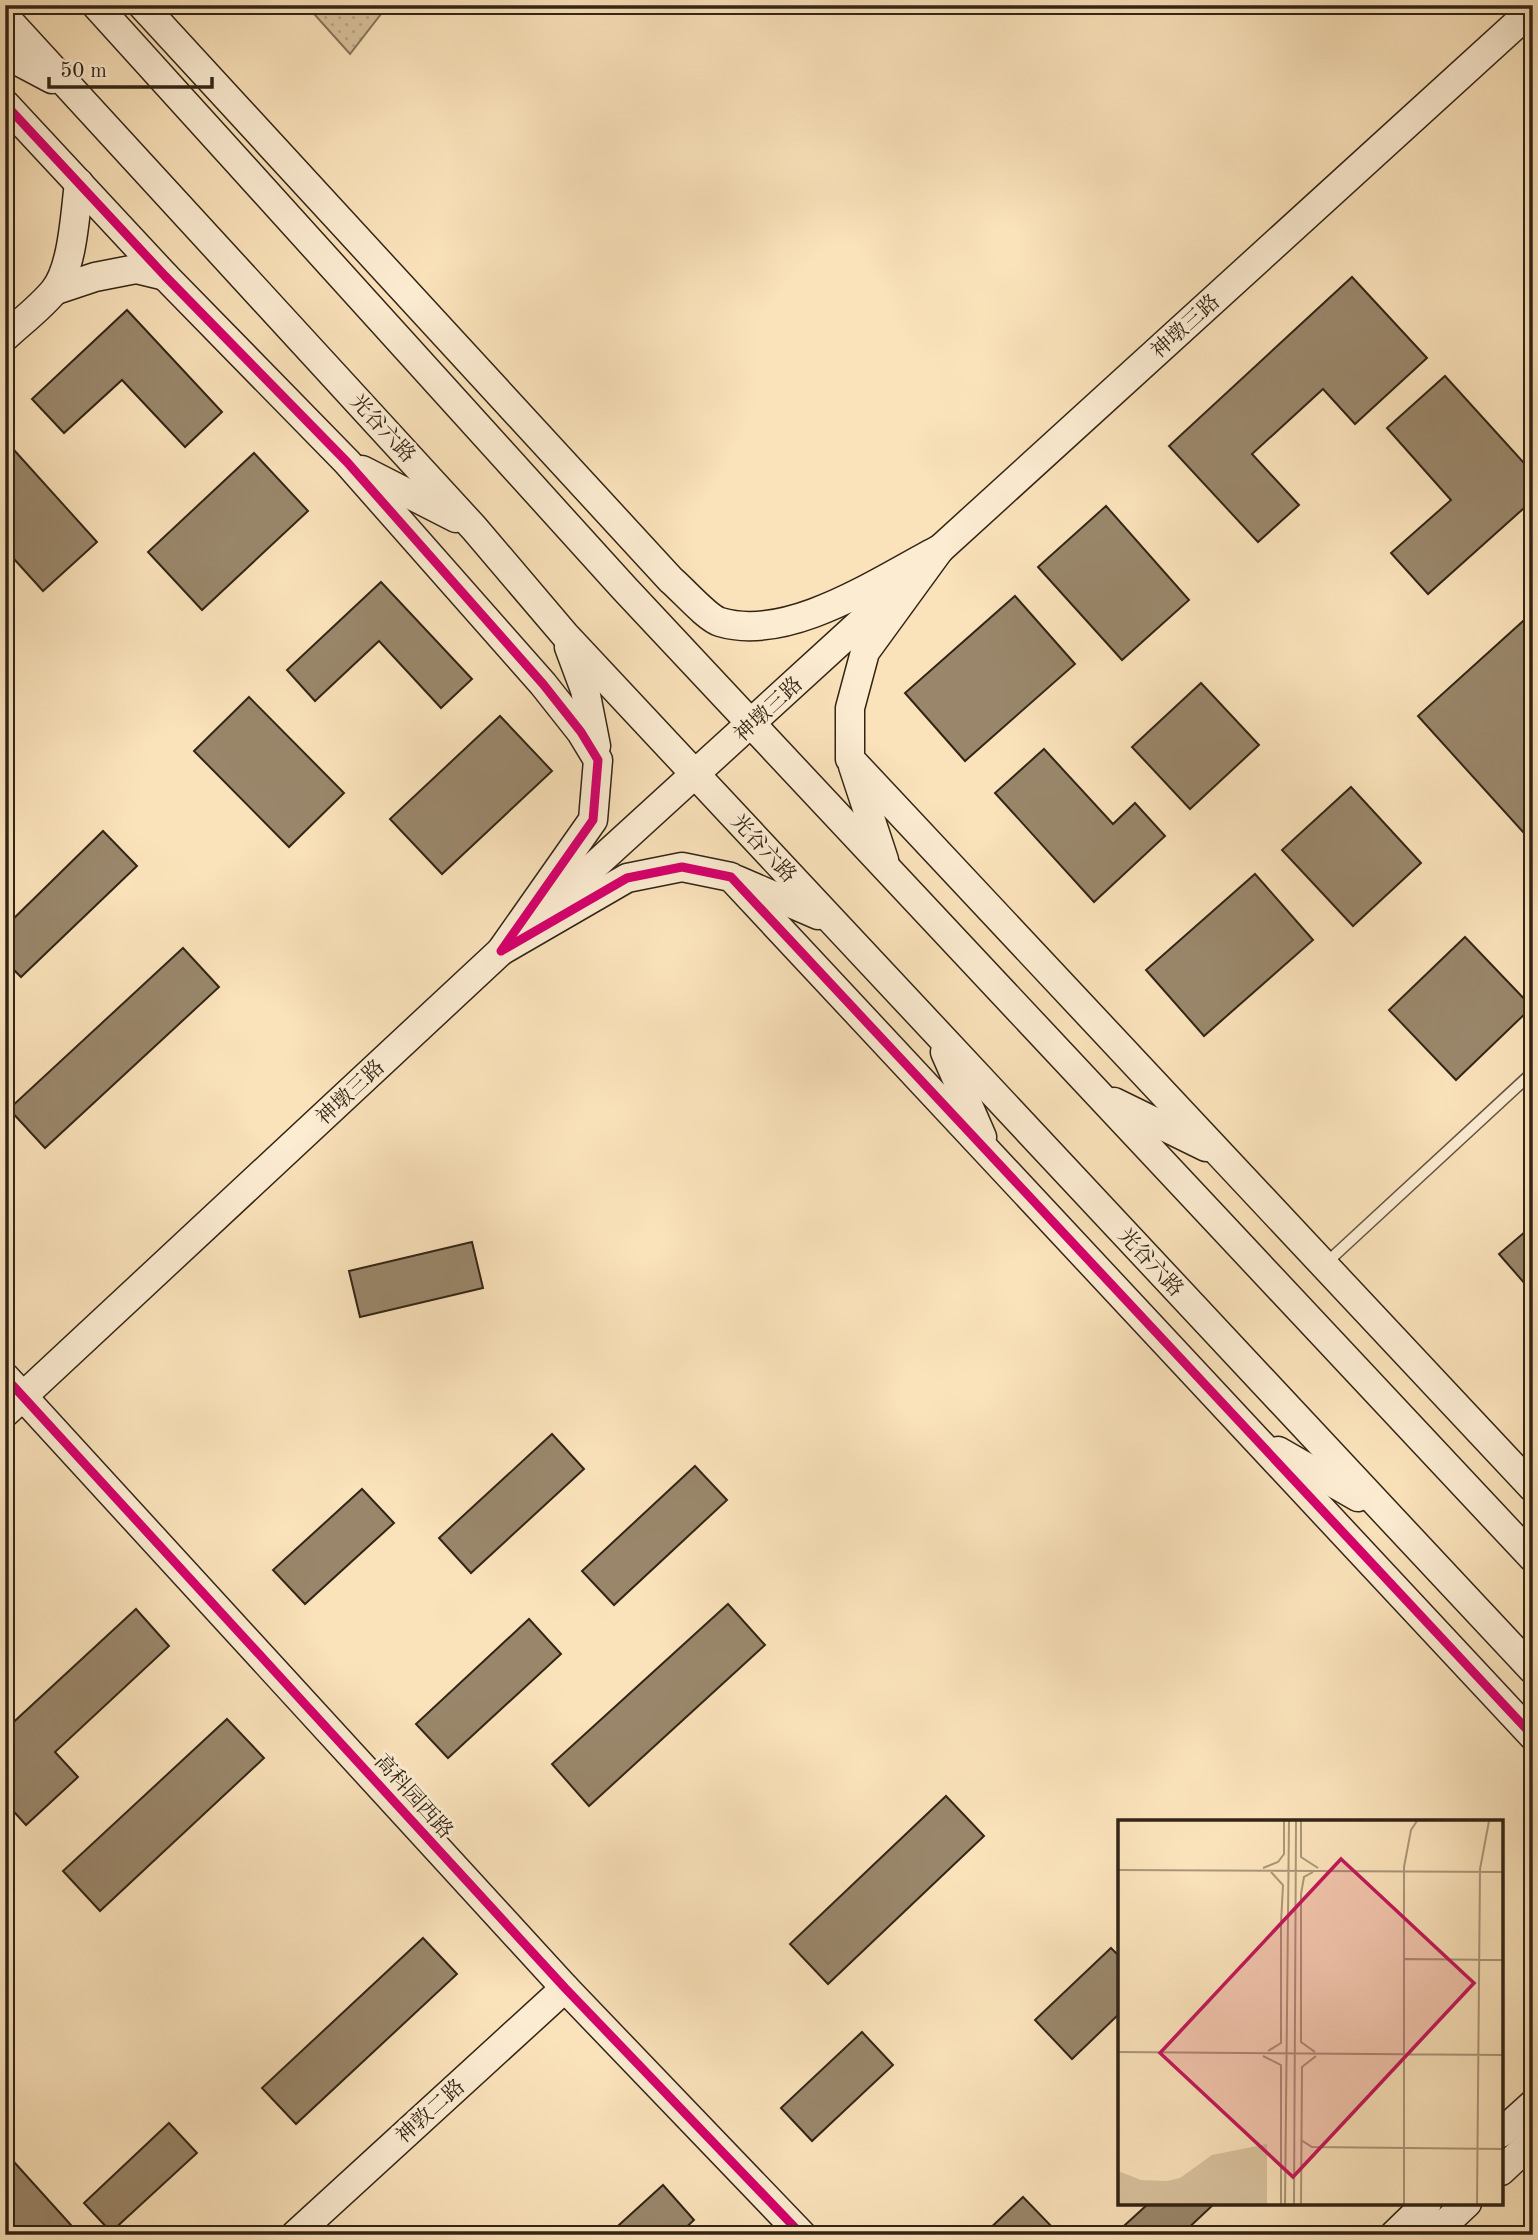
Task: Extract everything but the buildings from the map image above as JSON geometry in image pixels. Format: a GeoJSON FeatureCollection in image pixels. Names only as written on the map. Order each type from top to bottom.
{"type":"FeatureCollection","features":[{"type":"Feature","properties":{"kind":"street"},"geometry":{"type":"LineString","coordinates":[[96,5],[624,588],[1533,1559]]}},
{"type":"Feature","properties":{"kind":"street"},"geometry":{"type":"LineString","coordinates":[[142,5],[671,580],[717,622],[753,628]]}},
{"type":"Feature","properties":{"kind":"street","name":"神墩三路"},"geometry":{"type":"LineString","coordinates":[[11,1395],[751,725],[940,549],[1533,9]]}},
{"type":"Feature","properties":{"kind":"street","name":"光谷六路"},"geometry":{"type":"LineString","coordinates":[[5,17],[474,528],[565,635],[1533,1670]]}},
{"type":"Feature","properties":{"kind":"street"},"geometry":{"type":"LineString","coordinates":[[5,54],[71,90]]}},
{"type":"Feature","properties":{"kind":"street"},"geometry":{"type":"LineString","coordinates":[[5,104],[165,276],[346,462],[543,684],[581,732],[598,760]]}},
{"type":"Feature","properties":{"kind":"street"},"geometry":{"type":"LineString","coordinates":[[56,290],[70,247],[79,183]]}},
{"type":"Feature","properties":{"kind":"street"},"geometry":{"type":"LineString","coordinates":[[5,337],[56,290],[136,269],[165,276]]}},
{"type":"Feature","properties":{"kind":"street"},"geometry":{"type":"LineString","coordinates":[[482,373],[518,473]]}},
{"type":"Feature","properties":{"kind":"street"},"geometry":{"type":"LineString","coordinates":[[346,462],[474,528]]}},
{"type":"Feature","properties":{"kind":"street"},"geometry":{"type":"LineString","coordinates":[[624,588],[686,626],[753,628],[811,615],[940,549]]}},
{"type":"Feature","properties":{"kind":"street"},"geometry":{"type":"LineString","coordinates":[[889,872],[850,758],[850,708],[865,652],[940,549]]}},
{"type":"Feature","properties":{"kind":"street"},"geometry":{"type":"LineString","coordinates":[[501,951],[593,820],[598,760],[585,690],[565,635]]}},
{"type":"Feature","properties":{"kind":"street"},"geometry":{"type":"LineString","coordinates":[[850,758],[1533,1488]]}},
{"type":"Feature","properties":{"kind":"street"},"geometry":{"type":"LineString","coordinates":[[501,951],[627,878],[682,867],[731,877],[833,922]]}},
{"type":"Feature","properties":{"kind":"street"},"geometry":{"type":"LineString","coordinates":[[731,877],[1533,1736]]}},
{"type":"Feature","properties":{"kind":"street"},"geometry":{"type":"LineString","coordinates":[[937,1033],[990,1156]]}},
{"type":"Feature","properties":{"kind":"street"},"geometry":{"type":"LineString","coordinates":[[1097,1094],[1221,1155]]}},
{"type":"Feature","properties":{"kind":"street","name":"高科园西路"},"geometry":{"type":"LineString","coordinates":[[11,1395],[565,1988],[802,2235]]}},
{"type":"Feature","properties":{"kind":"street"},"geometry":{"type":"LineString","coordinates":[[1252,1435],[1385,1513]]}},
{"type":"Feature","properties":{"kind":"street","name":"神敦二路"},"geometry":{"type":"LineString","coordinates":[[295,2235],[565,1988]]}},
{"type":"Feature","properties":{"kind":"street"},"geometry":{"type":"LineString","coordinates":[[1503,2131],[1533,2104]]}},
{"type":"Feature","properties":{"kind":"street"},"geometry":{"type":"LineString","coordinates":[[1503,2169],[1533,2141]]}},
{"type":"Feature","properties":{"kind":"street"},"geometry":{"type":"LineString","coordinates":[[1394,2235],[1425,2205]]}},
{"type":"Feature","properties":{"kind":"street"},"geometry":{"type":"LineString","coordinates":[[1433,2235],[1465,2205]]}},
{"type":"Feature","properties":{"kind":"lane"},"geometry":{"type":"LineString","coordinates":[[1324,1265],[1533,1072]]}},
{"type":"Feature","properties":{"kind":"shaded area"},"geometry":{"type":"Polygon","coordinates":[[[306,5],[388,5],[350,54],[306,5]]]}},
{"type":"Feature","properties":{"kind":"cycle path"},"geometry":{"type":"LineString","coordinates":[[5,104],[165,276],[347,462],[543,684],[581,732],[598,760],[593,820],[501,951],[627,878],[682,867],[731,877],[1533,1736]]}},
{"type":"Feature","properties":{"kind":"cycle path"},"geometry":{"type":"LineString","coordinates":[[5,1377],[565,1988],[802,2235]]}}]}
